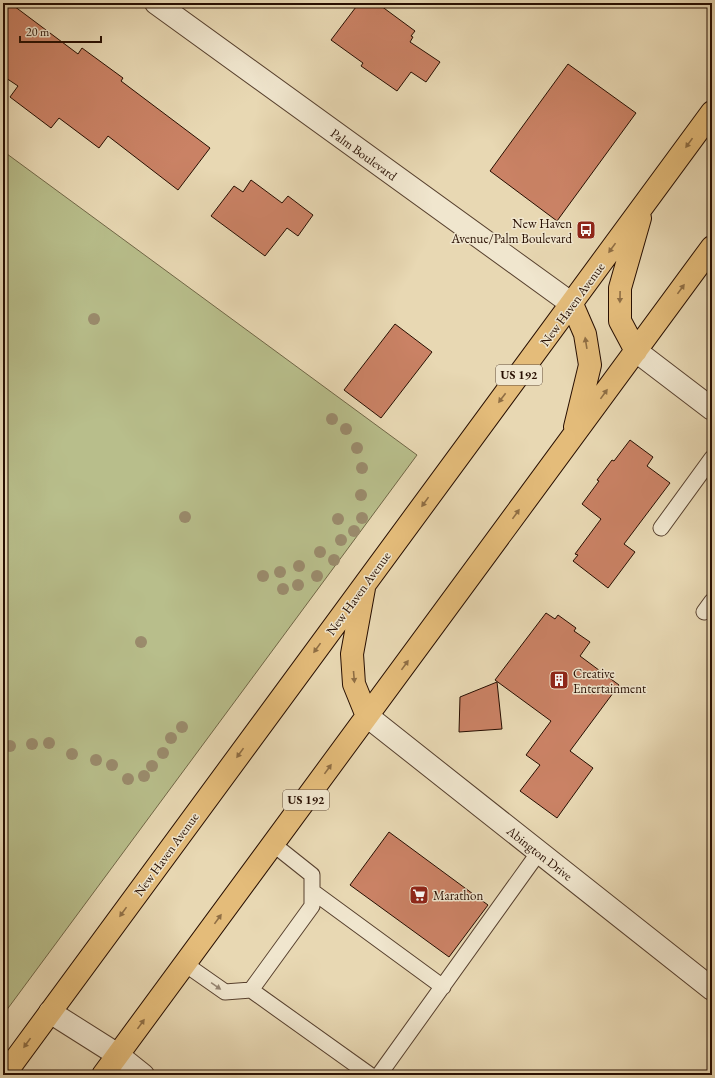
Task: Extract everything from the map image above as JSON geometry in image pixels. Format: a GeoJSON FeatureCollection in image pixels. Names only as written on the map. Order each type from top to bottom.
{"type":"FeatureCollection","features":[{"type":"Feature","properties":{"kind":"main road","name":"New Haven Avenue"},"geometry":{"type":"LineString","coordinates":[[4,1075],[712,112]]}},
{"type":"Feature","properties":{"kind":"main road"},"geometry":{"type":"LineString","coordinates":[[636,351],[620,321],[620,288],[644,205]]}},
{"type":"Feature","properties":{"kind":"main road","name":"US 192"},"geometry":{"type":"LineString","coordinates":[[103,1075],[712,247]]}},
{"type":"Feature","properties":{"kind":"main road"},"geometry":{"type":"LineString","coordinates":[[572,304],[584,334],[590,365],[573,436]]}},
{"type":"Feature","properties":{"kind":"main road"},"geometry":{"type":"LineString","coordinates":[[365,583],[352,654],[354,684],[367,716]]}},
{"type":"Feature","properties":{"kind":"street","name":"Palm Boulevard"},"geometry":{"type":"LineString","coordinates":[[156,3],[572,304]]}},
{"type":"Feature","properties":{"kind":"street"},"geometry":{"type":"LineString","coordinates":[[636,351],[712,409]]}},
{"type":"Feature","properties":{"kind":"street","name":"Abington Drive"},"geometry":{"type":"LineString","coordinates":[[367,716],[712,989]]}},
{"type":"Feature","properties":{"kind":"street"},"geometry":{"type":"LineString","coordinates":[[50,1012],[118,1055],[143,1075]]}},
{"type":"Feature","properties":{"kind":"lane"},"geometry":{"type":"LineString","coordinates":[[661,528],[712,458]]}},
{"type":"Feature","properties":{"kind":"lane"},"geometry":{"type":"LineString","coordinates":[[251,990],[312,906],[312,875],[273,844]]}},
{"type":"Feature","properties":{"kind":"lane"},"geometry":{"type":"LineString","coordinates":[[379,1075],[539,852]]}},
{"type":"Feature","properties":{"kind":"lane"},"geometry":{"type":"LineString","coordinates":[[312,890],[442,987]]}},
{"type":"Feature","properties":{"kind":"lane"},"geometry":{"type":"LineString","coordinates":[[185,964],[225,992],[251,990],[370,1075]]}},
{"type":"Feature","properties":{"kind":"green space"},"geometry":{"type":"Polygon","coordinates":[[[3,151],[417,455],[3,1015],[3,151]]]}},
{"type":"Feature","properties":{"kind":"building"},"geometry":{"type":"Polygon","coordinates":[[[3,3],[10,3],[78,54],[82,48],[123,78],[121,81],[210,148],[178,190],[108,136],[99,148],[59,118],[51,128],[10,97],[18,86],[3,76],[3,3]]]}},
{"type":"Feature","properties":{"kind":"building"},"geometry":{"type":"Polygon","coordinates":[[[359,3],[377,3],[415,31],[411,36],[413,37],[410,42],[440,62],[426,82],[411,72],[397,91],[361,66],[363,63],[331,40],[359,3]]]}},
{"type":"Feature","properties":{"kind":"building"},"geometry":{"type":"Polygon","coordinates":[[[568,64],[636,113],[557,221],[490,171],[568,64]]]}},
{"type":"Feature","properties":{"kind":"building"},"geometry":{"type":"Polygon","coordinates":[[[251,180],[282,203],[288,196],[313,215],[298,236],[287,228],[265,256],[211,216],[234,186],[243,192],[251,180]]]}},
{"type":"Feature","properties":{"kind":"building"},"geometry":{"type":"Polygon","coordinates":[[[395,324],[432,352],[381,418],[344,390],[395,324]]]}},
{"type":"Feature","properties":{"kind":"building"},"geometry":{"type":"Polygon","coordinates":[[[630,440],[653,457],[647,466],[670,483],[624,544],[635,552],[608,588],[573,561],[578,555],[575,554],[601,519],[582,504],[612,460],[614,461],[630,440]]]}},
{"type":"Feature","properties":{"kind":"building","name":"Creative Entertainment"},"geometry":{"type":"Polygon","coordinates":[[[546,613],[555,619],[558,615],[576,628],[574,631],[590,642],[580,656],[619,685],[570,751],[593,768],[557,818],[520,791],[540,765],[526,755],[551,721],[495,680],[546,613]]]}},
{"type":"Feature","properties":{"kind":"building"},"geometry":{"type":"Polygon","coordinates":[[[497,682],[502,729],[459,732],[460,697],[497,682]]]}},
{"type":"Feature","properties":{"kind":"building","name":"Marathon"},"geometry":{"type":"Polygon","coordinates":[[[389,832],[488,905],[449,957],[350,885],[389,832]]]}},
{"type":"Feature","properties":{"kind":"place","name":"New Haven Avenue/Palm Boulevard"},"geometry":{"type":"Point","coordinates":[586,230]}},
{"type":"Feature","properties":{"kind":"place","name":"Creative Entertainment"},"geometry":{"type":"Point","coordinates":[559,680]}},
{"type":"Feature","properties":{"kind":"place","name":"Marathon"},"geometry":{"type":"Point","coordinates":[419,895]}}]}
